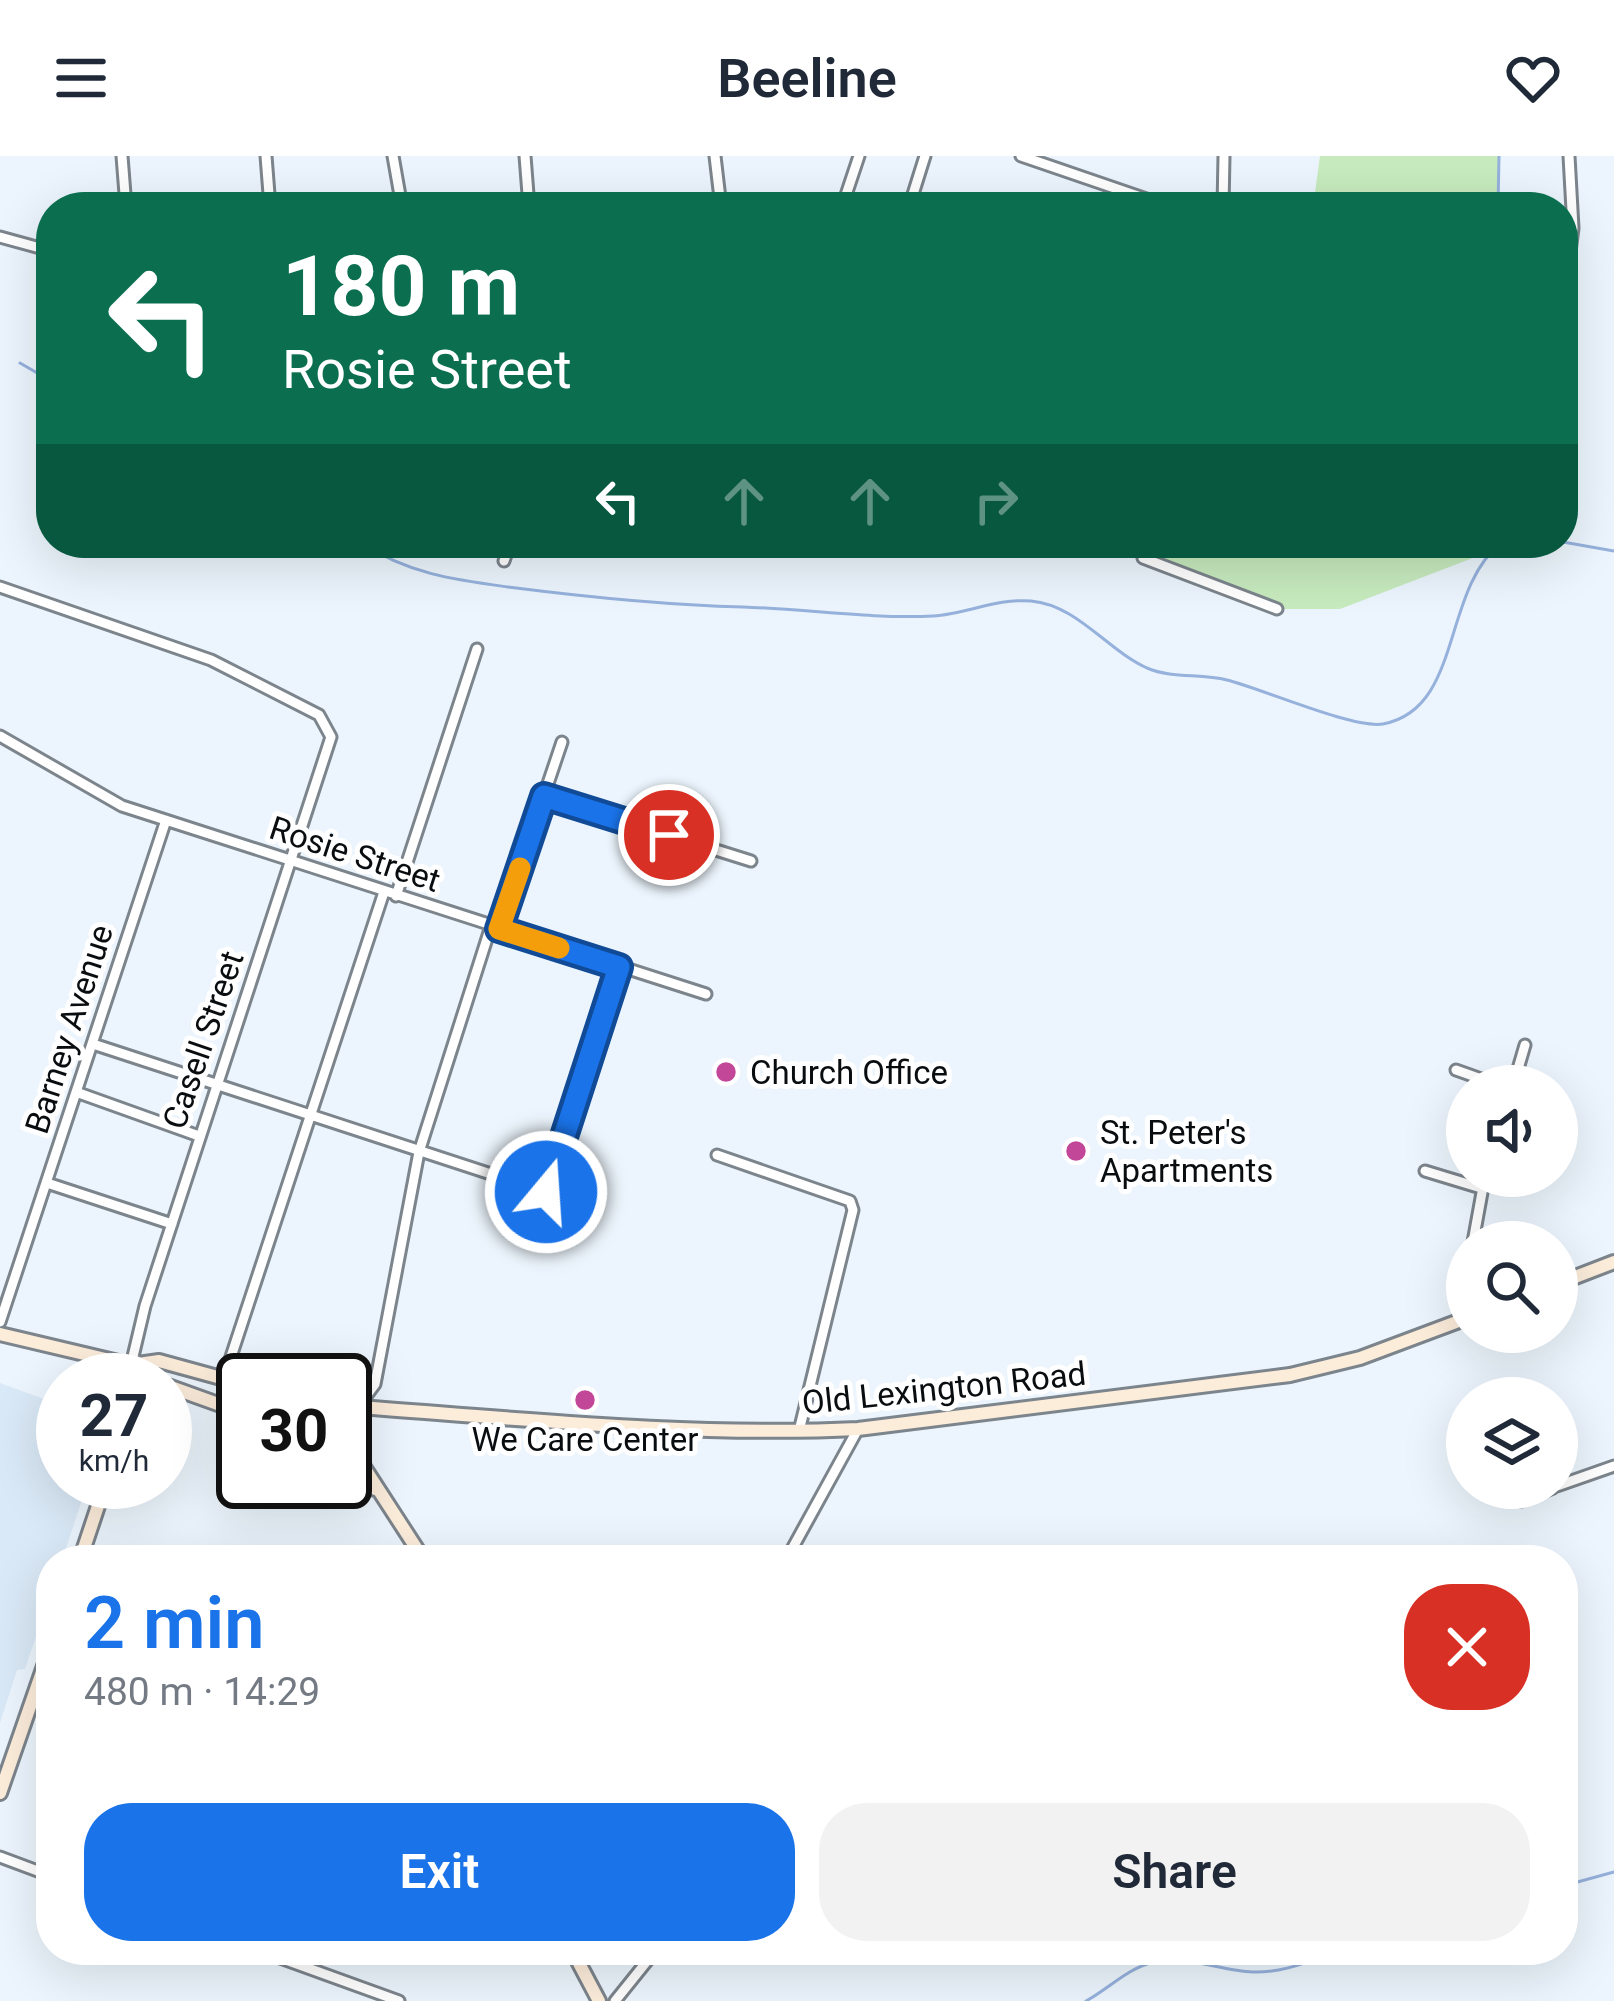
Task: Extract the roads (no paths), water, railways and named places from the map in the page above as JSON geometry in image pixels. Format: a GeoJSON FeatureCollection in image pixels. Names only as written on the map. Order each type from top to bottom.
{"type":"FeatureCollection","features":[{"type":"Feature","properties":{"kind":"street"},"geometry":{"type":"LineString","coordinates":[[122,156],[125,192]]}},
{"type":"Feature","properties":{"kind":"street"},"geometry":{"type":"LineString","coordinates":[[266,156],[269,192]]}},
{"type":"Feature","properties":{"kind":"street"},"geometry":{"type":"LineString","coordinates":[[393,156],[399,192]]}},
{"type":"Feature","properties":{"kind":"street"},"geometry":{"type":"LineString","coordinates":[[525,156],[529,192]]}},
{"type":"Feature","properties":{"kind":"street"},"geometry":{"type":"LineString","coordinates":[[716,156],[720,192]]}},
{"type":"Feature","properties":{"kind":"street"},"geometry":{"type":"LineString","coordinates":[[847,192],[859,156]]}},
{"type":"Feature","properties":{"kind":"street"},"geometry":{"type":"LineString","coordinates":[[914,192],[925,156]]}},
{"type":"Feature","properties":{"kind":"street"},"geometry":{"type":"LineString","coordinates":[[1021,156],[1126,192]]}},
{"type":"Feature","properties":{"kind":"street"},"geometry":{"type":"LineString","coordinates":[[1224,192],[1225,156]]}},
{"type":"Feature","properties":{"kind":"street"},"geometry":{"type":"LineString","coordinates":[[1569,156],[1572,192]]}},
{"type":"Feature","properties":{"kind":"street"},"geometry":{"type":"LineString","coordinates":[[0,237],[36,247]]}},
{"type":"Feature","properties":{"kind":"street"},"geometry":{"type":"LineString","coordinates":[[1143,558],[1277,609]]}},
{"type":"Feature","properties":{"kind":"street","name":"Casell Street"},"geometry":{"type":"LineString","coordinates":[[0,587],[211,660],[325,720],[331,737],[134,1353]]}},
{"type":"Feature","properties":{"kind":"street"},"geometry":{"type":"LineString","coordinates":[[396,896],[477,649]]}},
{"type":"Feature","properties":{"kind":"street","name":"Rosie Street"},"geometry":{"type":"LineString","coordinates":[[0,736],[101,797],[706,994]]}},
{"type":"Feature","properties":{"kind":"street"},"geometry":{"type":"LineString","coordinates":[[372,1387],[419,1152],[562,742]]}},
{"type":"Feature","properties":{"kind":"street"},"geometry":{"type":"LineString","coordinates":[[544,796],[752,861]]}},
{"type":"Feature","properties":{"kind":"street","name":"Barney Avenue"},"geometry":{"type":"LineString","coordinates":[[0,1322],[166,820]]}},
{"type":"Feature","properties":{"kind":"street"},"geometry":{"type":"LineString","coordinates":[[232,1353],[384,892]]}},
{"type":"Feature","properties":{"kind":"street"},"geometry":{"type":"LineString","coordinates":[[93,1044],[546,1192],[619,967]]}},
{"type":"Feature","properties":{"kind":"street"},"geometry":{"type":"LineString","coordinates":[[1519,1065],[1525,1046]]}},
{"type":"Feature","properties":{"kind":"street"},"geometry":{"type":"LineString","coordinates":[[76,1092],[200,1136]]}},
{"type":"Feature","properties":{"kind":"street"},"geometry":{"type":"LineString","coordinates":[[717,1155],[850,1201],[853,1210],[800,1431]]}},
{"type":"Feature","properties":{"kind":"street"},"geometry":{"type":"LineString","coordinates":[[1425,1171],[1446,1177]]}},
{"type":"Feature","properties":{"kind":"street"},"geometry":{"type":"LineString","coordinates":[[47,1184],[172,1224]]}},
{"type":"Feature","properties":{"kind":"street"},"geometry":{"type":"LineString","coordinates":[[1578,1276],[1614,1262]]}},
{"type":"Feature","properties":{"kind":"street","name":"Old Lexington Road"},"geometry":{"type":"LineString","coordinates":[[372,1407],[800,1431],[858,1429],[1290,1375],[1360,1358],[1446,1326]]}},
{"type":"Feature","properties":{"kind":"street"},"geometry":{"type":"LineString","coordinates":[[0,1334],[80,1353]]}},
{"type":"Feature","properties":{"kind":"street"},"geometry":{"type":"LineString","coordinates":[[375,1384],[389,1404],[400,1409]]}},
{"type":"Feature","properties":{"kind":"street"},"geometry":{"type":"LineString","coordinates":[[794,1545],[858,1429]]}},
{"type":"Feature","properties":{"kind":"street"},"geometry":{"type":"LineString","coordinates":[[1578,1479],[1614,1466]]}},
{"type":"Feature","properties":{"kind":"street"},"geometry":{"type":"LineString","coordinates":[[372,1483],[414,1545]]}},
{"type":"Feature","properties":{"kind":"street"},"geometry":{"type":"LineString","coordinates":[[372,1488],[376,1490]]}},
{"type":"Feature","properties":{"kind":"street"},"geometry":{"type":"LineString","coordinates":[[85,1545],[97,1509]]}},
{"type":"Feature","properties":{"kind":"street"},"geometry":{"type":"LineString","coordinates":[[0,1793],[36,1689]]}},
{"type":"Feature","properties":{"kind":"street"},"geometry":{"type":"LineString","coordinates":[[0,1857],[36,1870]]}},
{"type":"Feature","properties":{"kind":"street"},"geometry":{"type":"LineString","coordinates":[[299,1965],[399,2001]]}},
{"type":"Feature","properties":{"kind":"street"},"geometry":{"type":"LineString","coordinates":[[580,1965],[599,2001]]}},
{"type":"Feature","properties":{"kind":"street"},"geometry":{"type":"LineString","coordinates":[[615,2001],[644,1965]]}},
{"type":"Feature","properties":{"kind":"waterway"},"geometry":{"type":"LineString","coordinates":[[1498,192],[1499,156]]}},
{"type":"Feature","properties":{"kind":"waterway"},"geometry":{"type":"LineString","coordinates":[[20,363],[36,372]]}},
{"type":"Feature","properties":{"kind":"waterway"},"geometry":{"type":"LineString","coordinates":[[1578,545],[1614,551]]}},
{"type":"Feature","properties":{"kind":"waterway"},"geometry":{"type":"LineString","coordinates":[[388,558],[451,578],[625,600],[909,617],[1031,601],[1077,619],[1147,668],[1227,680],[1369,724],[1409,714],[1427,696],[1440,673],[1468,589],[1487,558]]}},
{"type":"Feature","properties":{"kind":"waterway"},"geometry":{"type":"LineString","coordinates":[[1578,1882],[1614,1872]]}},
{"type":"Feature","properties":{"kind":"waterway"},"geometry":{"type":"LineString","coordinates":[[1086,2001],[1145,1965]]}},
{"type":"Feature","properties":{"kind":"waterway"},"geometry":{"type":"LineString","coordinates":[[1209,1965],[1265,1972],[1297,1965]]}},
{"type":"Feature","properties":{"kind":"place","name":"Church Office"},"geometry":{"type":"Point","coordinates":[726,1072]}},
{"type":"Feature","properties":{"kind":"place","name":"St. Peter's Apartments"},"geometry":{"type":"Point","coordinates":[1076,1151]}},
{"type":"Feature","properties":{"kind":"place","name":"We Care Center"},"geometry":{"type":"Point","coordinates":[585,1400]}}]}
